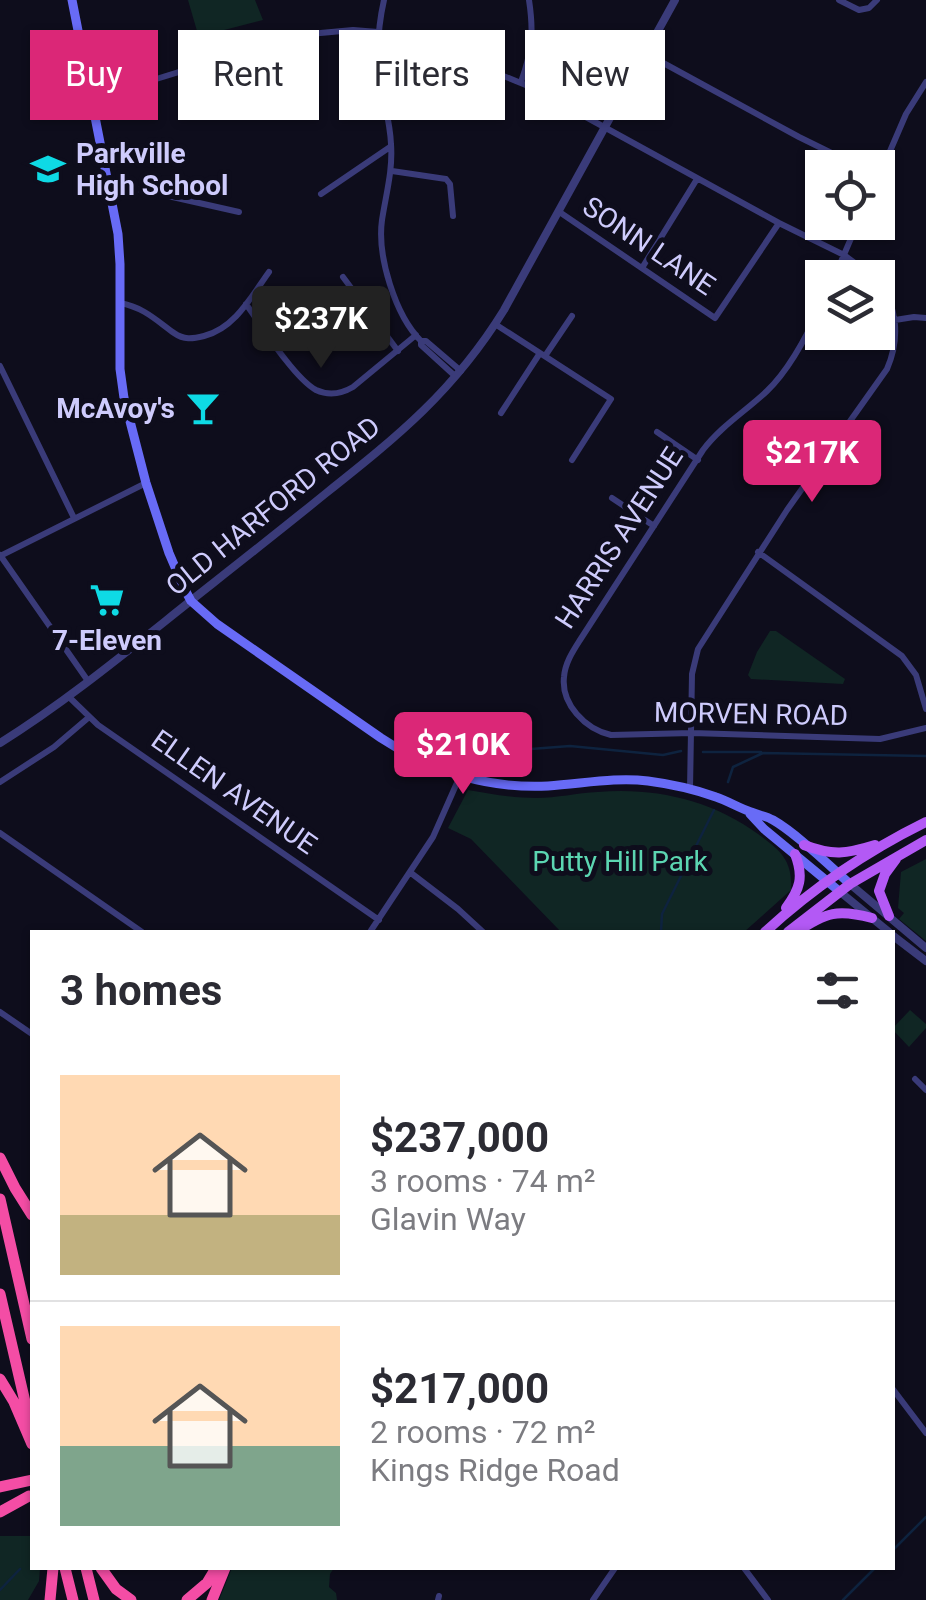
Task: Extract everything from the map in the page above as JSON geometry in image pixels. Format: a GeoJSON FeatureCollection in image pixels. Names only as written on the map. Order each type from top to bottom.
{"type":"FeatureCollection","features":[{"type":"Feature","properties":{"kind":"highway"},"geometry":{"type":"LineString","coordinates":[[0,1158],[30,1212]]}},
{"type":"Feature","properties":{"kind":"highway"},"geometry":{"type":"LineString","coordinates":[[0,1199],[30,1330]]}},
{"type":"Feature","properties":{"kind":"highway"},"geometry":{"type":"LineString","coordinates":[[0,1294],[30,1423]]}},
{"type":"Feature","properties":{"kind":"highway"},"geometry":{"type":"LineString","coordinates":[[0,1379],[30,1439]]}},
{"type":"Feature","properties":{"kind":"highway"},"geometry":{"type":"LineString","coordinates":[[0,1490],[30,1481]]}},
{"type":"Feature","properties":{"kind":"highway"},"geometry":{"type":"LineString","coordinates":[[0,1510],[30,1495]]}},
{"type":"Feature","properties":{"kind":"highway"},"geometry":{"type":"LineString","coordinates":[[50,1600],[53,1570]]}},
{"type":"Feature","properties":{"kind":"highway"},"geometry":{"type":"LineString","coordinates":[[66,1570],[73,1600]]}},
{"type":"Feature","properties":{"kind":"highway"},"geometry":{"type":"LineString","coordinates":[[86,1570],[94,1600]]}},
{"type":"Feature","properties":{"kind":"highway"},"geometry":{"type":"LineString","coordinates":[[102,1570],[131,1600]]}},
{"type":"Feature","properties":{"kind":"highway"},"geometry":{"type":"LineString","coordinates":[[187,1600],[207,1583],[215,1570]]}},
{"type":"Feature","properties":{"kind":"highway"},"geometry":{"type":"LineString","coordinates":[[212,1600],[224,1570]]}},
{"type":"Feature","properties":{"kind":"main road"},"geometry":{"type":"LineString","coordinates":[[72,0],[78,30]]}},
{"type":"Feature","properties":{"kind":"main road"},"geometry":{"type":"LineString","coordinates":[[95,120],[120,248],[121,382],[146,483],[172,562],[191,601],[227,632],[418,760],[460,776],[519,786],[618,780],[690,789],[771,818],[840,891]]}},
{"type":"Feature","properties":{"kind":"main road"},"geometry":{"type":"LineString","coordinates":[[767,930],[838,874],[926,822]]}},
{"type":"Feature","properties":{"kind":"main road"},"geometry":{"type":"LineString","coordinates":[[800,849],[842,854],[891,840]]}},
{"type":"Feature","properties":{"kind":"main road"},"geometry":{"type":"LineString","coordinates":[[791,930],[850,884],[926,840]]}},
{"type":"Feature","properties":{"kind":"main road"},"geometry":{"type":"LineString","coordinates":[[800,849],[850,884]]}},
{"type":"Feature","properties":{"kind":"main road"},"geometry":{"type":"LineString","coordinates":[[776,922],[801,880],[800,849]]}},
{"type":"Feature","properties":{"kind":"main road"},"geometry":{"type":"LineString","coordinates":[[889,916],[879,890],[898,854]]}},
{"type":"Feature","properties":{"kind":"main road"},"geometry":{"type":"LineString","coordinates":[[800,930],[826,915],[847,912],[872,918]]}},
{"type":"Feature","properties":{"kind":"street"},"geometry":{"type":"LineString","coordinates":[[378,30],[384,0]]}},
{"type":"Feature","properties":{"kind":"street"},"geometry":{"type":"LineString","coordinates":[[522,82],[533,37],[529,0]]}},
{"type":"Feature","properties":{"kind":"street","name":"OLD HARFORD ROAD"},"geometry":{"type":"LineString","coordinates":[[658,30],[675,0]]}},
{"type":"Feature","properties":{"kind":"street"},"geometry":{"type":"LineString","coordinates":[[839,0],[865,10],[878,0]]}},
{"type":"Feature","properties":{"kind":"street"},"geometry":{"type":"LineString","coordinates":[[158,78],[299,36],[339,32]]}},
{"type":"Feature","properties":{"kind":"street"},"geometry":{"type":"LineString","coordinates":[[665,64],[825,150]]}},
{"type":"Feature","properties":{"kind":"street"},"geometry":{"type":"LineString","coordinates":[[505,75],[852,260]]}},
{"type":"Feature","properties":{"kind":"street"},"geometry":{"type":"LineString","coordinates":[[890,150],[926,82]]}},
{"type":"Feature","properties":{"kind":"street"},"geometry":{"type":"LineString","coordinates":[[389,120],[392,170],[382,220],[390,282],[418,338],[426,341],[459,374]]}},
{"type":"Feature","properties":{"kind":"street","name":"OLD HARFORD ROAD"},"geometry":{"type":"LineString","coordinates":[[0,743],[191,601],[422,414],[459,374],[495,324],[608,120]]}},
{"type":"Feature","properties":{"kind":"street"},"geometry":{"type":"LineString","coordinates":[[321,194],[392,146]]}},
{"type":"Feature","properties":{"kind":"street"},"geometry":{"type":"LineString","coordinates":[[392,170],[446,179],[454,216]]}},
{"type":"Feature","properties":{"kind":"street"},"geometry":{"type":"LineString","coordinates":[[642,268],[697,178]]}},
{"type":"Feature","properties":{"kind":"street"},"geometry":{"type":"LineString","coordinates":[[109,189],[137,190],[239,212]]}},
{"type":"Feature","properties":{"kind":"street","name":"SONN LANE"},"geometry":{"type":"LineString","coordinates":[[558,211],[715,318],[779,223]]}},
{"type":"Feature","properties":{"kind":"street"},"geometry":{"type":"LineString","coordinates":[[842,260],[850,240]]}},
{"type":"Feature","properties":{"kind":"street"},"geometry":{"type":"LineString","coordinates":[[120,303],[144,310],[178,336],[188,338],[219,331],[235,318],[268,272]]}},
{"type":"Feature","properties":{"kind":"street"},"geometry":{"type":"LineString","coordinates":[[343,277],[398,351]]}},
{"type":"Feature","properties":{"kind":"street"},"geometry":{"type":"LineString","coordinates":[[246,304],[298,373],[315,390],[328,394],[347,390],[418,338]]}},
{"type":"Feature","properties":{"kind":"street"},"geometry":{"type":"LineString","coordinates":[[501,413],[572,316]]}},
{"type":"Feature","properties":{"kind":"street"},"geometry":{"type":"LineString","coordinates":[[895,320],[926,318]]}},
{"type":"Feature","properties":{"kind":"street"},"geometry":{"type":"LineString","coordinates":[[495,324],[612,399],[572,460]]}},
{"type":"Feature","properties":{"kind":"street","name":"HARRIS AVENUE"},"geometry":{"type":"LineString","coordinates":[[580,717],[571,706],[563,682],[566,666],[580,640],[698,460],[724,426],[775,382],[805,333]]}},
{"type":"Feature","properties":{"kind":"street"},"geometry":{"type":"LineString","coordinates":[[690,789],[692,674],[698,649],[786,510],[879,383],[894,350]]}},
{"type":"Feature","properties":{"kind":"street"},"geometry":{"type":"LineString","coordinates":[[0,366],[74,518]]}},
{"type":"Feature","properties":{"kind":"street"},"geometry":{"type":"LineString","coordinates":[[657,432],[698,460]]}},
{"type":"Feature","properties":{"kind":"street"},"geometry":{"type":"LineString","coordinates":[[88,681],[0,555],[146,483]]}},
{"type":"Feature","properties":{"kind":"street"},"geometry":{"type":"LineString","coordinates":[[612,498],[654,526]]}},
{"type":"Feature","properties":{"kind":"street"},"geometry":{"type":"LineString","coordinates":[[758,552],[902,656],[916,675],[926,709]]}},
{"type":"Feature","properties":{"kind":"street","name":"ELLEN AVENUE"},"geometry":{"type":"LineString","coordinates":[[68,696],[88,718],[379,920]]}},
{"type":"Feature","properties":{"kind":"street","name":"MORVEN ROAD"},"geometry":{"type":"LineString","coordinates":[[580,717],[606,734],[880,739],[926,728]]}},
{"type":"Feature","properties":{"kind":"street"},"geometry":{"type":"LineString","coordinates":[[0,782],[54,748],[88,718]]}},
{"type":"Feature","properties":{"kind":"street"},"geometry":{"type":"LineString","coordinates":[[372,930],[439,826],[460,776]]}},
{"type":"Feature","properties":{"kind":"street"},"geometry":{"type":"LineString","coordinates":[[0,833],[139,930]]}},
{"type":"Feature","properties":{"kind":"street"},"geometry":{"type":"LineString","coordinates":[[411,873],[481,930]]}},
{"type":"Feature","properties":{"kind":"street"},"geometry":{"type":"LineString","coordinates":[[850,884],[926,948]]}},
{"type":"Feature","properties":{"kind":"street"},"geometry":{"type":"LineString","coordinates":[[840,891],[886,930]]}},
{"type":"Feature","properties":{"kind":"street"},"geometry":{"type":"LineString","coordinates":[[895,937],[926,962]]}},
{"type":"Feature","properties":{"kind":"street"},"geometry":{"type":"LineString","coordinates":[[0,1012],[30,1033]]}},
{"type":"Feature","properties":{"kind":"street"},"geometry":{"type":"LineString","coordinates":[[915,1079],[926,1090]]}},
{"type":"Feature","properties":{"kind":"street"},"geometry":{"type":"LineString","coordinates":[[895,1392],[926,1433]]}},
{"type":"Feature","properties":{"kind":"street"},"geometry":{"type":"LineString","coordinates":[[593,1600],[613,1570]]}},
{"type":"Feature","properties":{"kind":"street"},"geometry":{"type":"LineString","coordinates":[[746,1570],[768,1600]]}},
{"type":"Feature","properties":{"kind":"green space"},"geometry":{"type":"Polygon","coordinates":[[[188,0],[255,0],[263,20],[224,30],[197,30],[188,0]]]}},
{"type":"Feature","properties":{"kind":"green space"},"geometry":{"type":"Polygon","coordinates":[[[770,631],[776,631],[845,679],[843,684],[751,679],[748,675],[757,652],[770,631]]]}},
{"type":"Feature","properties":{"kind":"green space","name":"Putty Hill Park"},"geometry":{"type":"Polygon","coordinates":[[[468,790],[536,798],[619,791],[661,794],[721,812],[766,840],[787,863],[791,890],[746,930],[559,930],[471,839],[448,828],[468,790]]]}},
{"type":"Feature","properties":{"kind":"green space"},"geometry":{"type":"Polygon","coordinates":[[[926,859],[926,941],[899,919],[904,913],[898,908],[901,872],[926,859]]]}},
{"type":"Feature","properties":{"kind":"green space"},"geometry":{"type":"Polygon","coordinates":[[[910,1010],[926,1028],[909,1047],[895,1032],[895,1026],[910,1010]]]}},
{"type":"Feature","properties":{"kind":"green space"},"geometry":{"type":"Polygon","coordinates":[[[0,1536],[30,1536],[30,1570],[40,1570],[39,1581],[28,1600],[0,1600],[0,1536]]]}},
{"type":"Feature","properties":{"kind":"green space"},"geometry":{"type":"Polygon","coordinates":[[[231,1570],[333,1570],[329,1587],[337,1600],[219,1600],[231,1570]]]}},
{"type":"Feature","properties":{"kind":"waterway"},"geometry":{"type":"LineString","coordinates":[[469,765],[490,752],[570,746],[663,755],[681,751]]}},
{"type":"Feature","properties":{"kind":"waterway"},"geometry":{"type":"LineString","coordinates":[[703,752],[761,752]]}},
{"type":"Feature","properties":{"kind":"waterway"},"geometry":{"type":"LineString","coordinates":[[728,782],[733,767],[763,753],[926,756]]}},
{"type":"Feature","properties":{"kind":"waterway"},"geometry":{"type":"LineString","coordinates":[[661,930],[662,914],[714,810]]}},
{"type":"Feature","properties":{"kind":"waterway"},"geometry":{"type":"LineString","coordinates":[[895,1548],[926,1517]]}},
{"type":"Feature","properties":{"kind":"waterway"},"geometry":{"type":"LineString","coordinates":[[0,1590],[20,1569]]}},
{"type":"Feature","properties":{"kind":"waterway"},"geometry":{"type":"LineString","coordinates":[[843,1600],[873,1570]]}},
{"type":"Feature","properties":{"kind":"place","name":"Parkville High School"},"geometry":{"type":"Point","coordinates":[48,169]}},
{"type":"Feature","properties":{"kind":"place","name":"McAvoy's"},"geometry":{"type":"Point","coordinates":[203,408]}},
{"type":"Feature","properties":{"kind":"place","name":"7-Eleven"},"geometry":{"type":"Point","coordinates":[107,600]}}]}
